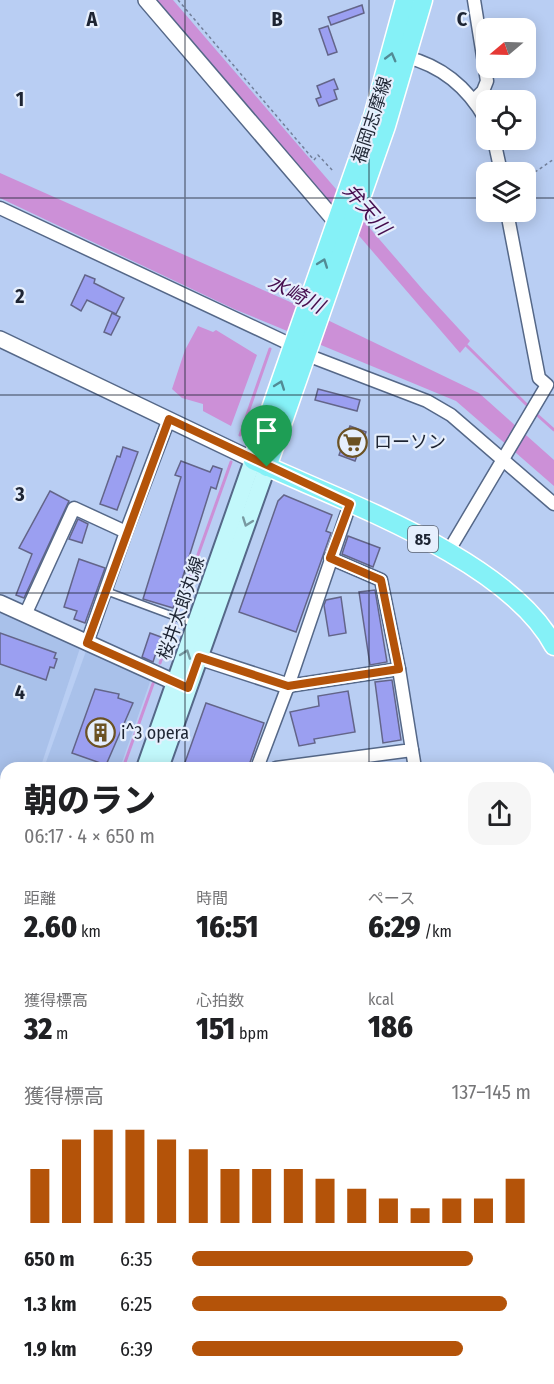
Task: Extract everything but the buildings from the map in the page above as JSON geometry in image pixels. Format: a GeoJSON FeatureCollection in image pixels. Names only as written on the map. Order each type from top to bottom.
{"type":"FeatureCollection","features":[{"type":"Feature","properties":{"kind":"main road","name":"福岡志摩線"},"geometry":{"type":"LineString","coordinates":[[353,199],[405,0]]}},
{"type":"Feature","properties":{"kind":"main road","name":"福岡志摩線"},"geometry":{"type":"LineString","coordinates":[[260,464],[315,308],[341,225],[353,199],[406,57],[423,0]]}},
{"type":"Feature","properties":{"kind":"main road","name":"85"},"geometry":{"type":"LineString","coordinates":[[260,464],[350,504],[448,552],[485,574],[522,604],[554,646]]}},
{"type":"Feature","properties":{"kind":"main road","name":"桜井太郎丸線"},"geometry":{"type":"LineString","coordinates":[[162,762],[196,624],[260,464]]}},
{"type":"Feature","properties":{"kind":"main road","name":"桜井太郎丸線"},"geometry":{"type":"LineString","coordinates":[[148,762],[182,685],[199,657],[260,464]]}},
{"type":"Feature","properties":{"kind":"street"},"geometry":{"type":"LineString","coordinates":[[146,0],[341,225]]}},
{"type":"Feature","properties":{"kind":"street"},"geometry":{"type":"LineString","coordinates":[[474,0],[487,81],[483,91],[474,100]]}},
{"type":"Feature","properties":{"kind":"street"},"geometry":{"type":"LineString","coordinates":[[406,57],[441,70],[460,84],[476,103]]}},
{"type":"Feature","properties":{"kind":"street"},"geometry":{"type":"LineString","coordinates":[[0,208],[301,348],[427,401],[451,415],[554,504]]}},
{"type":"Feature","properties":{"kind":"street"},"geometry":{"type":"LineString","coordinates":[[448,552],[547,385],[539,378],[509,222]]}},
{"type":"Feature","properties":{"kind":"street"},"geometry":{"type":"LineString","coordinates":[[0,339],[260,464]]}},
{"type":"Feature","properties":{"kind":"street"},"geometry":{"type":"LineString","coordinates":[[87,643],[169,419]]}},
{"type":"Feature","properties":{"kind":"street"},"geometry":{"type":"LineString","coordinates":[[259,762],[288,686],[350,504]]}},
{"type":"Feature","properties":{"kind":"street"},"geometry":{"type":"LineString","coordinates":[[25,615],[74,508],[126,532]]}},
{"type":"Feature","properties":{"kind":"street"},"geometry":{"type":"LineString","coordinates":[[330,558],[381,580],[399,669],[414,762]]}},
{"type":"Feature","properties":{"kind":"street"},"geometry":{"type":"LineString","coordinates":[[0,603],[182,685]]}},
{"type":"Feature","properties":{"kind":"street"},"geometry":{"type":"LineString","coordinates":[[199,657],[288,686],[399,669]]}},
{"type":"Feature","properties":{"kind":"street"},"geometry":{"type":"LineString","coordinates":[[321,762],[412,750]]}},
{"type":"Feature","properties":{"kind":"lane"},"geometry":{"type":"LineString","coordinates":[[106,591],[196,624]]}},
{"type":"Feature","properties":{"kind":"path"},"geometry":{"type":"LineString","coordinates":[[178,0],[314,160],[318,156],[333,171]]}},
{"type":"Feature","properties":{"kind":"path"},"geometry":{"type":"LineString","coordinates":[[536,171],[554,159]]}},
{"type":"Feature","properties":{"kind":"shaded area"},"geometry":{"type":"Polygon","coordinates":[[[156,0],[173,0],[424,291],[470,341],[460,353],[156,0]]]}},
{"type":"Feature","properties":{"kind":"shaded area"},"geometry":{"type":"Polygon","coordinates":[[[0,173],[288,301],[479,393],[554,460],[554,486],[456,401],[234,309],[0,198],[0,173]]]}},
{"type":"Feature","properties":{"kind":"shaded area"},"geometry":{"type":"Polygon","coordinates":[[[198,326],[213,332],[216,330],[257,355],[231,426],[203,411],[203,404],[182,398],[172,389],[185,350],[198,326]]]}},
{"type":"Feature","properties":{"kind":"shaded area"},"geometry":{"type":"Polygon","coordinates":[[[0,612],[80,648],[42,762],[0,762],[0,612]]]}},
{"type":"Feature","properties":{"kind":"shaded area"},"geometry":{"type":"Polygon","coordinates":[[[86,651],[151,679],[122,762],[46,762],[86,651]]]}},
{"type":"Feature","properties":{"kind":"waterway","name":"弁天川"},"geometry":{"type":"LineString","coordinates":[[465,344],[531,409]]}},
{"type":"Feature","properties":{"kind":"waterway"},"geometry":{"type":"LineString","coordinates":[[240,435],[270,349]]}},
{"type":"Feature","properties":{"kind":"waterway","name":"弁天川"},"geometry":{"type":"LineString","coordinates":[[535,413],[554,430]]}},
{"type":"Feature","properties":{"kind":"waterway"},"geometry":{"type":"LineString","coordinates":[[178,611],[231,462]]}},
{"type":"Feature","properties":{"kind":"waterway"},"geometry":{"type":"LineString","coordinates":[[160,663],[174,623]]}},
{"type":"Feature","properties":{"kind":"waterway"},"geometry":{"type":"LineString","coordinates":[[125,762],[154,681]]}},
{"type":"Feature","properties":{"kind":"place","name":"ローソン"},"geometry":{"type":"Point","coordinates":[353,442]}},
{"type":"Feature","properties":{"kind":"place","name":"i^3 opera"},"geometry":{"type":"Point","coordinates":[100,733]}},
{"type":"Feature","properties":{"kind":"route"},"geometry":{"type":"LineString","coordinates":[[169,419],[267,467],[350,504],[330,558],[381,580],[399,669],[288,686],[199,657],[188,688],[87,643],[169,419]]}},
{"type":"Feature","properties":{"kind":"water label","name":"水崎川"},"geometry":{"type":"Point","coordinates":[296,294]}}]}
